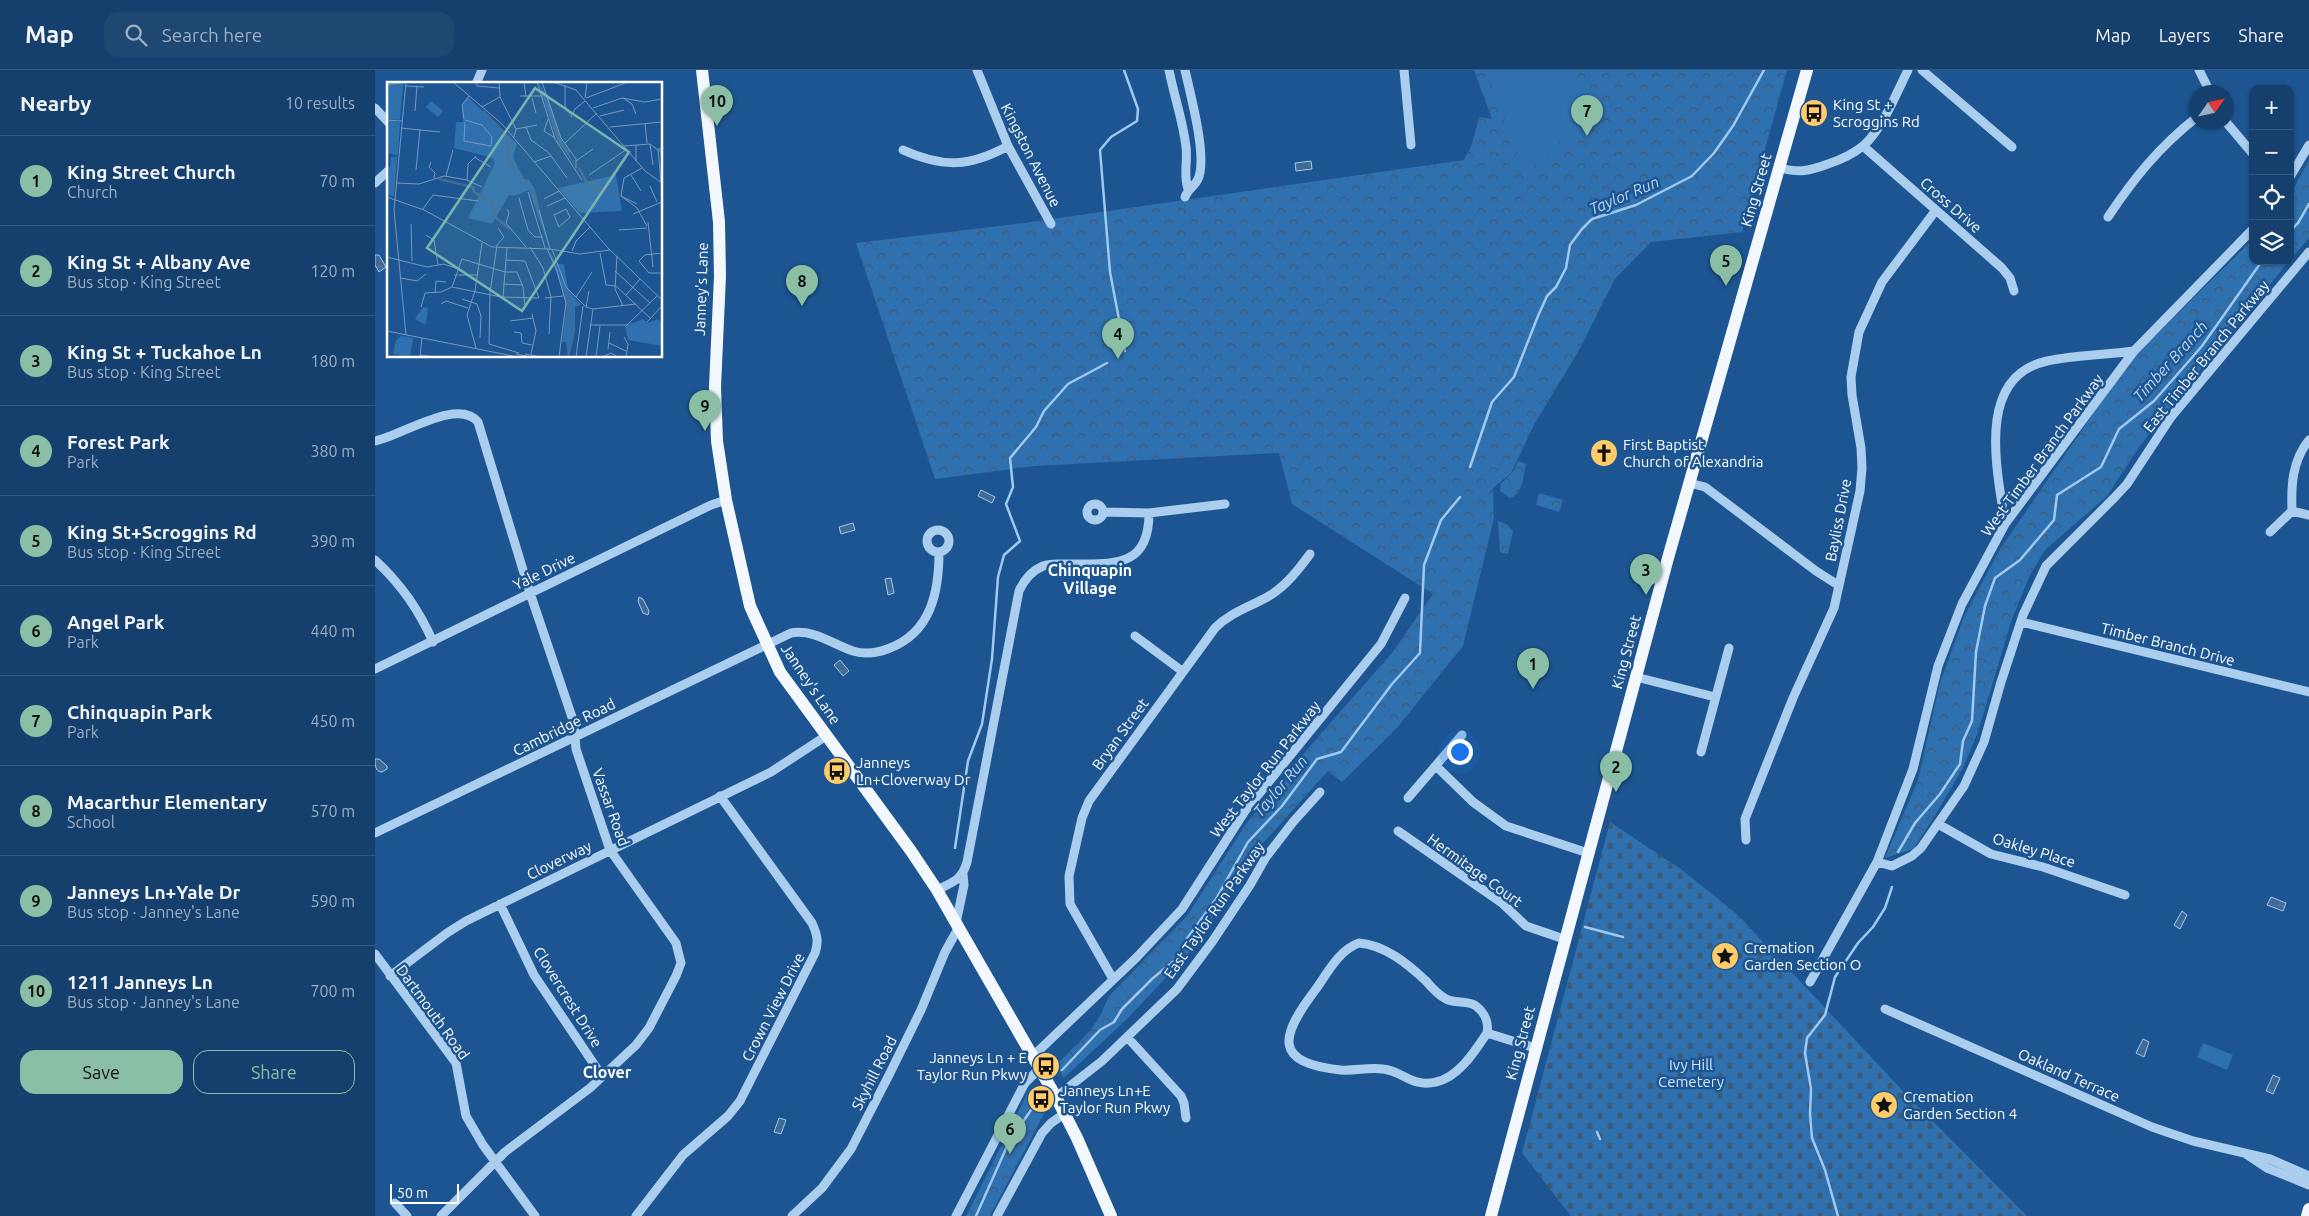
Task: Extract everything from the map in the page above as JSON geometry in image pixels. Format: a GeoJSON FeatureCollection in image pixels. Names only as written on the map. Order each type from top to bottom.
{"type":"FeatureCollection","features":[{"type":"Feature","properties":{"kind":"main road","name":"Janney's Lane"},"geometry":{"type":"LineString","coordinates":[[702,70],[719,222],[720,276],[715,387],[717,441],[726,500],[742,579],[750,606],[765,645],[780,672],[911,851],[958,925],[1064,1114],[1089,1163],[1111,1216]]}},
{"type":"Feature","properties":{"kind":"main road","name":"King Street"},"geometry":{"type":"LineString","coordinates":[[1491,1216],[1564,939],[1689,483],[1807,70]]}},
{"type":"Feature","properties":{"kind":"main road"},"geometry":{"type":"LineString","coordinates":[[2307,1216],[2309,1209]]}},
{"type":"Feature","properties":{"kind":"street"},"geometry":{"type":"LineString","coordinates":[[477,82],[483,70]]}},
{"type":"Feature","properties":{"kind":"street","name":"Kingston Avenue"},"geometry":{"type":"LineString","coordinates":[[977,70],[1007,146],[1051,224]]}},
{"type":"Feature","properties":{"kind":"street"},"geometry":{"type":"LineString","coordinates":[[1169,70],[1186,148],[1187,168],[1184,177],[1187,193],[1198,179],[1201,164],[1200,145],[1185,70]]}},
{"type":"Feature","properties":{"kind":"street"},"geometry":{"type":"LineString","coordinates":[[1404,70],[1411,145]]}},
{"type":"Feature","properties":{"kind":"street"},"geometry":{"type":"LineString","coordinates":[[1780,168],[1800,172],[1813,169],[1839,160],[1863,146],[1881,121],[1908,70]]}},
{"type":"Feature","properties":{"kind":"street"},"geometry":{"type":"LineString","coordinates":[[1922,70],[2012,147]]}},
{"type":"Feature","properties":{"kind":"street"},"geometry":{"type":"LineString","coordinates":[[2199,70],[2206,85]]}},
{"type":"Feature","properties":{"kind":"street"},"geometry":{"type":"LineString","coordinates":[[375,108],[387,121]]}},
{"type":"Feature","properties":{"kind":"street"},"geometry":{"type":"LineString","coordinates":[[2108,217],[2146,163],[2189,123]]}},
{"type":"Feature","properties":{"kind":"street"},"geometry":{"type":"LineString","coordinates":[[2234,130],[2249,149]]}},
{"type":"Feature","properties":{"kind":"street"},"geometry":{"type":"LineString","coordinates":[[2291,175],[2309,145]]}},
{"type":"Feature","properties":{"kind":"street"},"geometry":{"type":"LineString","coordinates":[[903,150],[943,162],[961,164],[981,160],[1007,146]]}},
{"type":"Feature","properties":{"kind":"street","name":"Cross Drive"},"geometry":{"type":"LineString","coordinates":[[1863,146],[2002,268],[2010,278],[2014,291]]}},
{"type":"Feature","properties":{"kind":"street"},"geometry":{"type":"LineString","coordinates":[[375,183],[387,172]]}},
{"type":"Feature","properties":{"kind":"street","name":"Bayliss Drive"},"geometry":{"type":"LineString","coordinates":[[1746,840],[1745,819],[1793,698],[1834,608],[1860,491],[1861,448],[1852,395],[1851,377],[1859,332],[1882,282],[1936,210]]}},
{"type":"Feature","properties":{"kind":"street","name":"West Timber Branch Parkway"},"geometry":{"type":"LineString","coordinates":[[1810,982],[1877,862],[1913,769],[1938,666],[1962,604],[2005,524],[2134,352],[2249,233]]}},
{"type":"Feature","properties":{"kind":"street","name":"East Timber Branch Parkway"},"geometry":{"type":"LineString","coordinates":[[1877,862],[1892,866],[1905,861],[1921,848],[1964,786],[1977,761],[2021,622],[2046,566],[2127,484],[2171,417],[2309,252]]}},
{"type":"Feature","properties":{"kind":"street"},"geometry":{"type":"LineString","coordinates":[[2005,524],[1995,435],[1998,410],[2010,385],[2022,373],[2045,361],[2134,352]]}},
{"type":"Feature","properties":{"kind":"street","name":"Vassar Road"},"geometry":{"type":"LineString","coordinates":[[375,441],[390,438],[453,413],[469,414],[478,422],[574,723],[576,749],[610,850],[676,943],[681,963],[649,1028],[636,1045],[554,1116],[519,1140],[495,1161],[441,1216]]}},
{"type":"Feature","properties":{"kind":"street"},"geometry":{"type":"LineString","coordinates":[[2270,532],[2292,511],[2291,483],[2300,453],[2309,440]]}},
{"type":"Feature","properties":{"kind":"street"},"geometry":{"type":"LineString","coordinates":[[1689,483],[1705,487],[1838,586]]}},
{"type":"Feature","properties":{"kind":"street","name":"Yale Drive"},"geometry":{"type":"LineString","coordinates":[[375,670],[711,505],[726,500]]}},
{"type":"Feature","properties":{"kind":"street"},"geometry":{"type":"LineString","coordinates":[[1103,512],[1149,512],[1225,504]]}},
{"type":"Feature","properties":{"kind":"street"},"geometry":{"type":"LineString","coordinates":[[2292,511],[2309,515]]}},
{"type":"Feature","properties":{"kind":"street","name":"Skyhill Road"},"geometry":{"type":"LineString","coordinates":[[792,1216],[822,1188],[851,1149],[899,1055],[958,925],[965,885],[963,874],[1019,591],[1024,581],[1044,566],[1116,563],[1131,557],[1140,550],[1146,541],[1149,530],[1149,512]]}},
{"type":"Feature","properties":{"kind":"street","name":"Cambridge Road"},"geometry":{"type":"LineString","coordinates":[[375,833],[765,645],[799,632],[818,635],[861,653],[876,652],[897,645],[915,633],[927,618],[933,601],[939,552]]}},
{"type":"Feature","properties":{"kind":"street","name":"Bryan Street"},"geometry":{"type":"LineString","coordinates":[[1113,979],[1070,904],[1069,876],[1085,808],[1182,671],[1218,624],[1231,614],[1271,595],[1297,572],[1310,554]]}},
{"type":"Feature","properties":{"kind":"street"},"geometry":{"type":"LineString","coordinates":[[375,560],[404,589],[417,609],[433,642]]}},
{"type":"Feature","properties":{"kind":"street","name":"West Taylor Run Parkway"},"geometry":{"type":"LineString","coordinates":[[1032,1057],[1182,909],[1245,811],[1381,644],[1405,598]]}},
{"type":"Feature","properties":{"kind":"street","name":"Timber Branch Drive"},"geometry":{"type":"LineString","coordinates":[[2021,622],[2309,692]]}},
{"type":"Feature","properties":{"kind":"street"},"geometry":{"type":"LineString","coordinates":[[1135,636],[1182,671]]}},
{"type":"Feature","properties":{"kind":"street"},"geometry":{"type":"LineString","coordinates":[[1701,752],[1729,648]]}},
{"type":"Feature","properties":{"kind":"street"},"geometry":{"type":"LineString","coordinates":[[1636,677],[1715,697]]}},
{"type":"Feature","properties":{"kind":"street"},"geometry":{"type":"LineString","coordinates":[[1408,798],[1462,735]]}},
{"type":"Feature","properties":{"kind":"street","name":"Cloverway"},"geometry":{"type":"LineString","coordinates":[[390,976],[447,933],[500,904],[771,772],[826,736]]}},
{"type":"Feature","properties":{"kind":"street"},"geometry":{"type":"LineString","coordinates":[[1437,766],[1473,802],[1506,826],[1588,853]]}},
{"type":"Feature","properties":{"kind":"street","name":"East Taylor Run Parkway"},"geometry":{"type":"LineString","coordinates":[[1055,1097],[1102,1061],[1177,989],[1194,969],[1250,885],[1266,857],[1293,822],[1320,792]]}},
{"type":"Feature","properties":{"kind":"street","name":"Crown View Drive"},"geometry":{"type":"LineString","coordinates":[[636,1216],[683,1155],[728,1116],[740,1101],[815,954],[817,946],[818,938],[812,923],[720,796]]}},
{"type":"Feature","properties":{"kind":"street","name":"Oakley Place"},"geometry":{"type":"LineString","coordinates":[[1938,824],[1991,854],[2043,867],[2125,895]]}},
{"type":"Feature","properties":{"kind":"street","name":"Hermitage Court"},"geometry":{"type":"LineString","coordinates":[[1398,831],[1503,903],[1526,926],[1564,939]]}},
{"type":"Feature","properties":{"kind":"street"},"geometry":{"type":"LineString","coordinates":[[937,890],[951,884],[963,874]]}},
{"type":"Feature","properties":{"kind":"street","name":"Clovercrest Drive"},"geometry":{"type":"LineString","coordinates":[[500,904],[534,975],[602,1076]]}},
{"type":"Feature","properties":{"kind":"street"},"geometry":{"type":"LineString","coordinates":[[1359,943],[1377,947],[1401,960],[1446,999],[1477,1006],[1486,1019],[1487,1033],[1455,1073],[1437,1082],[1424,1084],[1413,1082],[1390,1070],[1342,1070],[1301,1061],[1290,1051],[1288,1043],[1304,1004],[1344,951],[1359,943]]}},
{"type":"Feature","properties":{"kind":"street","name":"Dartmouth Road"},"geometry":{"type":"LineString","coordinates":[[375,954],[456,1063],[466,1116],[495,1161],[535,1216]]}},
{"type":"Feature","properties":{"kind":"street","name":"Oakland Terrace"},"geometry":{"type":"LineString","coordinates":[[1885,1009],[2152,1127],[2193,1141],[2271,1159],[2309,1176]]}},
{"type":"Feature","properties":{"kind":"street"},"geometry":{"type":"LineString","coordinates":[[1487,1033],[1535,1048]]}},
{"type":"Feature","properties":{"kind":"street"},"geometry":{"type":"LineString","coordinates":[[1127,1038],[1181,1096],[1184,1102],[1186,1118]]}},
{"type":"Feature","properties":{"kind":"street"},"geometry":{"type":"LineString","coordinates":[[956,1216],[1025,1083],[1039,1068]]}},
{"type":"Feature","properties":{"kind":"street"},"geometry":{"type":"LineString","coordinates":[[997,1216],[1042,1133],[1051,1123],[1064,1114]]}},
{"type":"Feature","properties":{"kind":"street","name":"Oakland Terrace"},"geometry":{"type":"LineString","coordinates":[[2246,1154],[2267,1168],[2309,1185]]}},
{"type":"Feature","properties":{"kind":"street"},"geometry":{"type":"LineString","coordinates":[[395,1204],[407,1216]]}},
{"type":"Feature","properties":{"kind":"green space"},"geometry":{"type":"Polygon","coordinates":[[[1474,70],[1787,70],[1742,232],[1651,242],[1615,279],[1578,352],[1535,423],[1511,473],[1493,488],[1494,518],[1463,646],[1396,729],[1342,782],[1328,771],[1257,850],[1189,953],[1128,1018],[1064,1078],[1056,1065],[1090,1031],[1100,1016],[1109,996],[1187,916],[1246,824],[1311,745],[1392,653],[1433,594],[1292,504],[1279,453],[1035,466],[935,479],[856,243],[1024,223],[1464,160],[1472,144],[1479,117],[1492,119],[1474,70]]]}},
{"type":"Feature","properties":{"kind":"green space"},"geometry":{"type":"Polygon","coordinates":[[[1487,70],[1575,70],[1587,110],[1578,116],[1581,129],[1563,138],[1540,163],[1523,168],[1487,70]]]}},
{"type":"Feature","properties":{"kind":"green space"},"geometry":{"type":"Polygon","coordinates":[[[2309,160],[2309,238],[2294,255],[2294,220],[2294,188],[2309,160]]]}},
{"type":"Feature","properties":{"kind":"green space"},"geometry":{"type":"Polygon","coordinates":[[[2249,243],[2249,265],[2286,265],[2140,446],[2107,496],[2045,550],[2029,577],[2011,622],[1978,732],[1963,768],[1913,849],[1885,858],[1918,780],[1940,683],[1964,617],[2000,549],[2129,362],[2249,243]]]}},
{"type":"Feature","properties":{"kind":"green space"},"geometry":{"type":"Polygon","coordinates":[[[1518,461],[1526,464],[1523,479],[1518,493],[1510,498],[1500,491],[1501,483],[1513,472],[1518,461]]]}},
{"type":"Feature","properties":{"kind":"green space"},"geometry":{"type":"Polygon","coordinates":[[[1539,493],[1563,500],[1559,512],[1536,505],[1539,493]]]}},
{"type":"Feature","properties":{"kind":"green space"},"geometry":{"type":"Polygon","coordinates":[[[1498,521],[1507,524],[1513,531],[1508,554],[1500,552],[1498,521]]]}},
{"type":"Feature","properties":{"kind":"green space","name":"Ivy Hill Cemetery"},"geometry":{"type":"Polygon","coordinates":[[[1610,822],[1682,870],[1738,915],[1902,1090],[2027,1216],[1571,1216],[1522,1153],[1610,822]]]}},
{"type":"Feature","properties":{"kind":"green space"},"geometry":{"type":"Polygon","coordinates":[[[2203,1043],[2233,1055],[2227,1070],[2197,1057],[2203,1043]]]}},
{"type":"Feature","properties":{"kind":"green space"},"geometry":{"type":"Polygon","coordinates":[[[1034,1087],[1048,1106],[990,1216],[966,1216],[1029,1090],[1034,1087]]]}},
{"type":"Feature","properties":{"kind":"water"},"geometry":{"type":"Polygon","coordinates":[[[1311,161],[1312,169],[1296,171],[1295,163],[1311,161]]]}},
{"type":"Feature","properties":{"kind":"water"},"geometry":{"type":"Polygon","coordinates":[[[375,255],[379,255],[386,267],[379,272],[375,265],[375,255]]]}},
{"type":"Feature","properties":{"kind":"water"},"geometry":{"type":"Polygon","coordinates":[[[981,490],[995,497],[992,503],[978,496],[981,490]]]}},
{"type":"Feature","properties":{"kind":"water"},"geometry":{"type":"Polygon","coordinates":[[[853,523],[855,530],[841,534],[839,527],[853,523]]]}},
{"type":"Feature","properties":{"kind":"water"},"geometry":{"type":"Polygon","coordinates":[[[891,578],[894,593],[888,595],[885,579],[891,578]]]}},
{"type":"Feature","properties":{"kind":"water"},"geometry":{"type":"Polygon","coordinates":[[[639,597],[643,599],[649,611],[648,615],[643,613],[638,601],[639,597]]]}},
{"type":"Feature","properties":{"kind":"water"},"geometry":{"type":"Polygon","coordinates":[[[840,660],[849,671],[843,676],[834,665],[840,660]]]}},
{"type":"Feature","properties":{"kind":"water"},"geometry":{"type":"Polygon","coordinates":[[[375,759],[379,759],[387,766],[387,769],[382,772],[378,771],[375,759]]]}},
{"type":"Feature","properties":{"kind":"water"},"geometry":{"type":"Polygon","coordinates":[[[2271,897],[2286,903],[2283,911],[2267,905],[2271,897]]]}},
{"type":"Feature","properties":{"kind":"water"},"geometry":{"type":"Polygon","coordinates":[[[2182,911],[2187,915],[2180,929],[2174,925],[2182,911]]]}},
{"type":"Feature","properties":{"kind":"water"},"geometry":{"type":"Polygon","coordinates":[[[2143,1039],[2149,1042],[2144,1057],[2136,1053],[2143,1039]]]}},
{"type":"Feature","properties":{"kind":"water"},"geometry":{"type":"Polygon","coordinates":[[[2273,1075],[2280,1078],[2273,1094],[2266,1091],[2273,1075]]]}},
{"type":"Feature","properties":{"kind":"water"},"geometry":{"type":"Polygon","coordinates":[[[779,1118],[786,1120],[781,1134],[774,1132],[779,1118]]]}},
{"type":"Feature","properties":{"kind":"waterway"},"geometry":{"type":"LineString","coordinates":[[1124,70],[1138,109],[1137,121],[1111,137],[1100,150],[1110,272],[1125,351]]}},
{"type":"Feature","properties":{"kind":"waterway","name":"Taylor Run"},"geometry":{"type":"LineString","coordinates":[[1470,467],[1492,402],[1514,377],[1547,296],[1556,287],[1566,268],[1570,245],[1592,219],[1636,205],[1692,176],[1714,153],[1733,126],[1764,70]]}},
{"type":"Feature","properties":{"kind":"waterway","name":"Timber Branch"},"geometry":{"type":"LineString","coordinates":[[2294,227],[2309,204]]}},
{"type":"Feature","properties":{"kind":"waterway","name":"Timber Branch"},"geometry":{"type":"LineString","coordinates":[[1898,852],[1915,823],[1940,794],[1960,764],[1963,741],[1972,721],[1976,652],[1985,606],[1995,578],[2020,560],[2054,520],[2057,495],[2101,467],[2119,429],[2154,401],[2202,346],[2259,265]]}},
{"type":"Feature","properties":{"kind":"waterway"},"geometry":{"type":"LineString","coordinates":[[955,848],[968,761],[982,724],[992,659],[998,577],[1004,555],[1020,541],[1006,504],[1013,487],[1010,458],[1036,427],[1044,411],[1068,384],[1107,363]]}},
{"type":"Feature","properties":{"kind":"waterway","name":"Taylor Run"},"geometry":{"type":"LineString","coordinates":[[1062,1070],[1100,1030],[1114,1022],[1122,1009],[1153,978],[1179,957],[1186,940],[1216,899],[1248,842],[1282,806],[1317,759],[1341,752],[1392,684],[1420,653],[1424,565],[1441,520],[1460,497]]}},
{"type":"Feature","properties":{"kind":"waterway","name":"Timber Branch"},"geometry":{"type":"LineString","coordinates":[[1838,1216],[1825,1170],[1812,1138],[1810,1114],[1811,1089],[1805,1053],[1807,1038],[1825,1015],[1835,977],[1858,943],[1873,927],[1885,908],[1892,887]]}},
{"type":"Feature","properties":{"kind":"waterway"},"geometry":{"type":"LineString","coordinates":[[1585,927],[1623,937]]}},
{"type":"Feature","properties":{"kind":"waterway","name":"Taylor Run"},"geometry":{"type":"LineString","coordinates":[[976,1216],[1008,1144],[1035,1104]]}},
{"type":"Feature","properties":{"kind":"waterway"},"geometry":{"type":"LineString","coordinates":[[1597,1132],[1600,1139]]}},
{"type":"Feature","properties":{"kind":"place","name":"King St + Scroggins Rd"},"geometry":{"type":"Point","coordinates":[1814,113]}},
{"type":"Feature","properties":{"kind":"place","name":"1211 Janneys Ln"},"geometry":{"type":"Point","coordinates":[717,126]}},
{"type":"Feature","properties":{"kind":"place","name":"Chinquapin Park"},"geometry":{"type":"Point","coordinates":[1587,136]}},
{"type":"Feature","properties":{"kind":"place","name":"King St+Scroggins Rd"},"geometry":{"type":"Point","coordinates":[1726,286]}},
{"type":"Feature","properties":{"kind":"place","name":"Macarthur Elementary"},"geometry":{"type":"Point","coordinates":[802,306]}},
{"type":"Feature","properties":{"kind":"place","name":"Forest Park"},"geometry":{"type":"Point","coordinates":[1118,359]}},
{"type":"Feature","properties":{"kind":"place","name":"Janneys Ln+Yale Dr"},"geometry":{"type":"Point","coordinates":[705,431]}},
{"type":"Feature","properties":{"kind":"place","name":"First Baptist Church of Alexandria"},"geometry":{"type":"Point","coordinates":[1604,453]}},
{"type":"Feature","properties":{"kind":"place","name":"King St + Tuckahoe Ln"},"geometry":{"type":"Point","coordinates":[1646,595]}},
{"type":"Feature","properties":{"kind":"place","name":"King Street Church"},"geometry":{"type":"Point","coordinates":[1533,689]}},
{"type":"Feature","properties":{"kind":"place","name":"Janneys Ln+Cloverway Dr"},"geometry":{"type":"Point","coordinates":[837,771]}},
{"type":"Feature","properties":{"kind":"place","name":"King St + Albany Ave"},"geometry":{"type":"Point","coordinates":[1616,792]}},
{"type":"Feature","properties":{"kind":"place","name":"Cremation Garden Section O"},"geometry":{"type":"Point","coordinates":[1725,956]}},
{"type":"Feature","properties":{"kind":"place","name":"Janneys Ln + E Taylor Run Pkwy"},"geometry":{"type":"Point","coordinates":[1046,1066]}},
{"type":"Feature","properties":{"kind":"place","name":"Janneys Ln+E Taylor Run Pkwy"},"geometry":{"type":"Point","coordinates":[1041,1099]}},
{"type":"Feature","properties":{"kind":"place","name":"Cremation Garden Section 4"},"geometry":{"type":"Point","coordinates":[1884,1105]}},
{"type":"Feature","properties":{"kind":"place","name":"Angel Park"},"geometry":{"type":"Point","coordinates":[1010,1154]}},
{"type":"Feature","properties":{"kind":"district","name":"Chinquapin Village"},"geometry":{"type":"Point","coordinates":[1090,579]}},
{"type":"Feature","properties":{"kind":"district","name":"Clover"},"geometry":{"type":"Point","coordinates":[607,1072]}}]}
